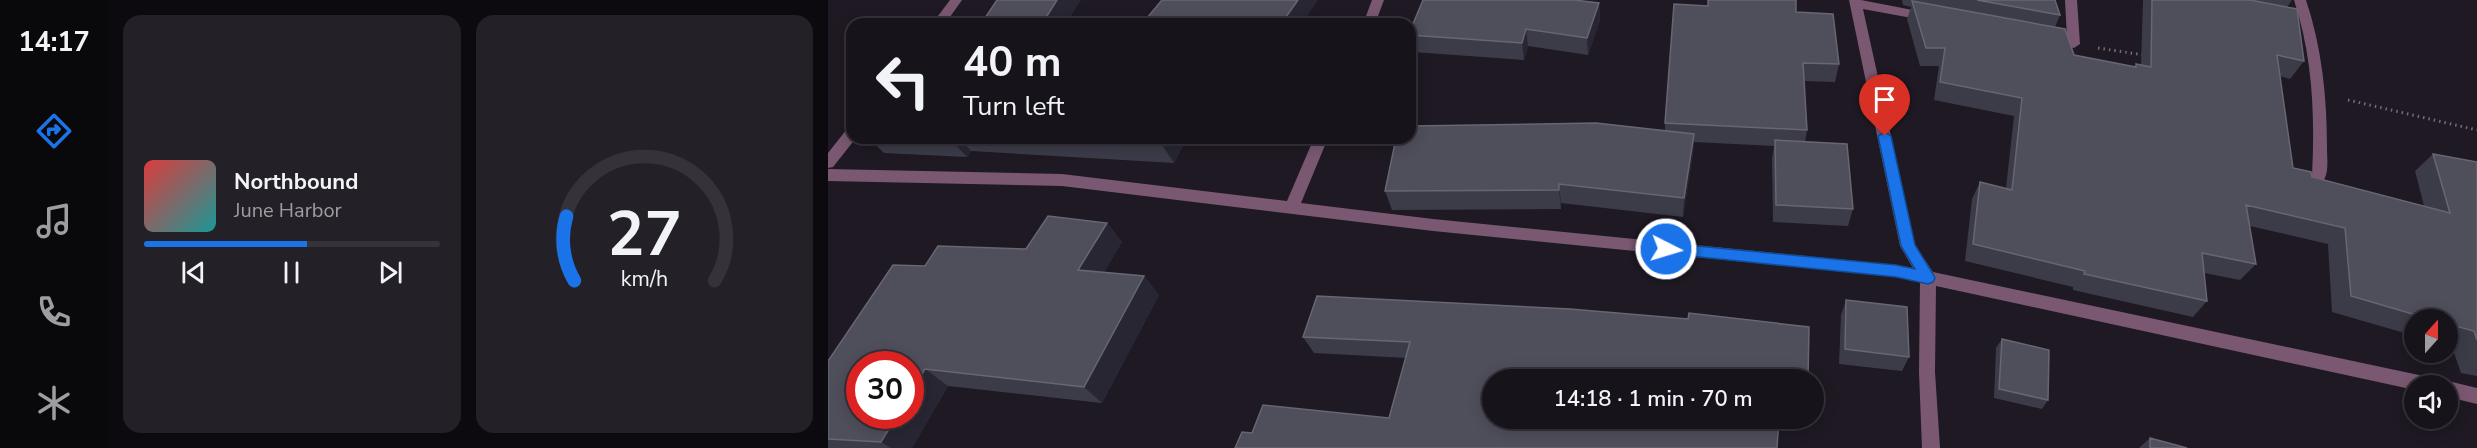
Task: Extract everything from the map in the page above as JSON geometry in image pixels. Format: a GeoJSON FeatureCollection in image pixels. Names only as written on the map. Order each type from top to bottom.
{"type":"FeatureCollection","features":[{"type":"Feature","properties":{"kind":"street"},"geometry":{"type":"LineString","coordinates":[[943,18],[957,0]]}},
{"type":"Feature","properties":{"kind":"street"},"geometry":{"type":"LineString","coordinates":[[1371,18],[1378,0]]}},
{"type":"Feature","properties":{"kind":"street"},"geometry":{"type":"LineString","coordinates":[[2040,37],[2074,44],[2071,0]]}},
{"type":"Feature","properties":{"kind":"street"},"geometry":{"type":"LineString","coordinates":[[2300,0],[2319,93],[2319,176]]}},
{"type":"Feature","properties":{"kind":"street"},"geometry":{"type":"LineString","coordinates":[[1931,448],[1927,372],[1928,278],[1908,246],[1856,2],[1937,19]]}},
{"type":"Feature","properties":{"kind":"street"},"geometry":{"type":"LineString","coordinates":[[828,163],[846,140]]}},
{"type":"Feature","properties":{"kind":"street"},"geometry":{"type":"LineString","coordinates":[[1291,209],[1318,144]]}},
{"type":"Feature","properties":{"kind":"street"},"geometry":{"type":"LineString","coordinates":[[828,175],[1062,180],[1291,209],[1896,271],[2404,380]]}},
{"type":"Feature","properties":{"kind":"street"},"geometry":{"type":"LineString","coordinates":[[2458,391],[2477,396]]}},
{"type":"Feature","properties":{"kind":"path"},"geometry":{"type":"LineString","coordinates":[[2074,44],[2154,57]]}},
{"type":"Feature","properties":{"kind":"path"},"geometry":{"type":"LineString","coordinates":[[2319,93],[2477,130]]}},
{"type":"Feature","properties":{"kind":"building"},"geometry":{"type":"Polygon","coordinates":[[[997,0],[1057,0],[1046,18],[985,18],[997,0]]]}},
{"type":"Feature","properties":{"kind":"building"},"geometry":{"type":"Polygon","coordinates":[[[1162,0],[1298,0],[1285,18],[1147,18],[1162,0]]]}},
{"type":"Feature","properties":{"kind":"building"},"geometry":{"type":"Polygon","coordinates":[[[1423,0],[1574,0],[1599,3],[1587,38],[1526,29],[1522,43],[1416,35],[1415,18],[1423,0]]]}},
{"type":"Feature","properties":{"kind":"building"},"geometry":{"type":"Polygon","coordinates":[[[1708,0],[1796,0],[1796,12],[1833,14],[1839,64],[1803,63],[1807,130],[1665,123],[1674,4],[1708,6],[1708,0]]]}},
{"type":"Feature","properties":{"kind":"building"},"geometry":{"type":"Polygon","coordinates":[[[1977,0],[2055,0],[2060,15],[1977,0]]]}},
{"type":"Feature","properties":{"kind":"building"},"geometry":{"type":"Polygon","coordinates":[[[2152,0],[2250,0],[2297,9],[2304,61],[2277,55],[2293,168],[2311,172],[2312,177],[2450,213],[2433,154],[2477,162],[2477,340],[2474,331],[2458,327],[2458,309],[2404,309],[2404,312],[2351,296],[2345,228],[2246,205],[2256,264],[2202,253],[2207,301],[2084,274],[2085,271],[1973,244],[1980,182],[2012,190],[2022,98],[1940,82],[1945,48],[1926,48],[1912,1],[2065,29],[2074,55],[2136,67],[2136,64],[2151,67],[2152,0]]]}},
{"type":"Feature","properties":{"kind":"building"},"geometry":{"type":"Polygon","coordinates":[[[1596,123],[1694,134],[1684,198],[1559,184],[1559,190],[1385,191],[1395,144],[1416,144],[1416,126],[1596,123]]]}},
{"type":"Feature","properties":{"kind":"building"},"geometry":{"type":"Polygon","coordinates":[[[1775,140],[1847,144],[1853,209],[1776,205],[1775,140]]]}},
{"type":"Feature","properties":{"kind":"building"},"geometry":{"type":"Polygon","coordinates":[[[1048,216],[1107,223],[1078,270],[1144,276],[1084,387],[924,371],[924,351],[846,351],[846,429],[889,429],[881,442],[828,439],[828,361],[893,265],[925,266],[938,246],[1026,249],[1048,216]]]}},
{"type":"Feature","properties":{"kind":"building"},"geometry":{"type":"Polygon","coordinates":[[[1317,296],[1570,309],[1688,319],[1689,313],[1809,327],[1808,369],[1482,369],[1482,429],[1778,429],[1777,448],[1235,448],[1242,432],[1252,433],[1263,405],[1389,418],[1410,342],[1303,337],[1317,296]]]}},
{"type":"Feature","properties":{"kind":"building"},"geometry":{"type":"Polygon","coordinates":[[[1846,300],[1907,307],[1909,357],[1845,349],[1846,300]]]}},
{"type":"Feature","properties":{"kind":"building"},"geometry":{"type":"Polygon","coordinates":[[[2002,339],[2049,350],[2048,400],[1999,389],[2002,339]]]}},
{"type":"Feature","properties":{"kind":"building"},"geometry":{"type":"Polygon","coordinates":[[[2150,438],[2187,448],[2150,448],[2150,438]]]}},
{"type":"Feature","properties":{"kind":"route"},"geometry":{"type":"LineString","coordinates":[[1666,249],[1896,271],[1928,278],[1908,246],[1885,136]]}}]}
